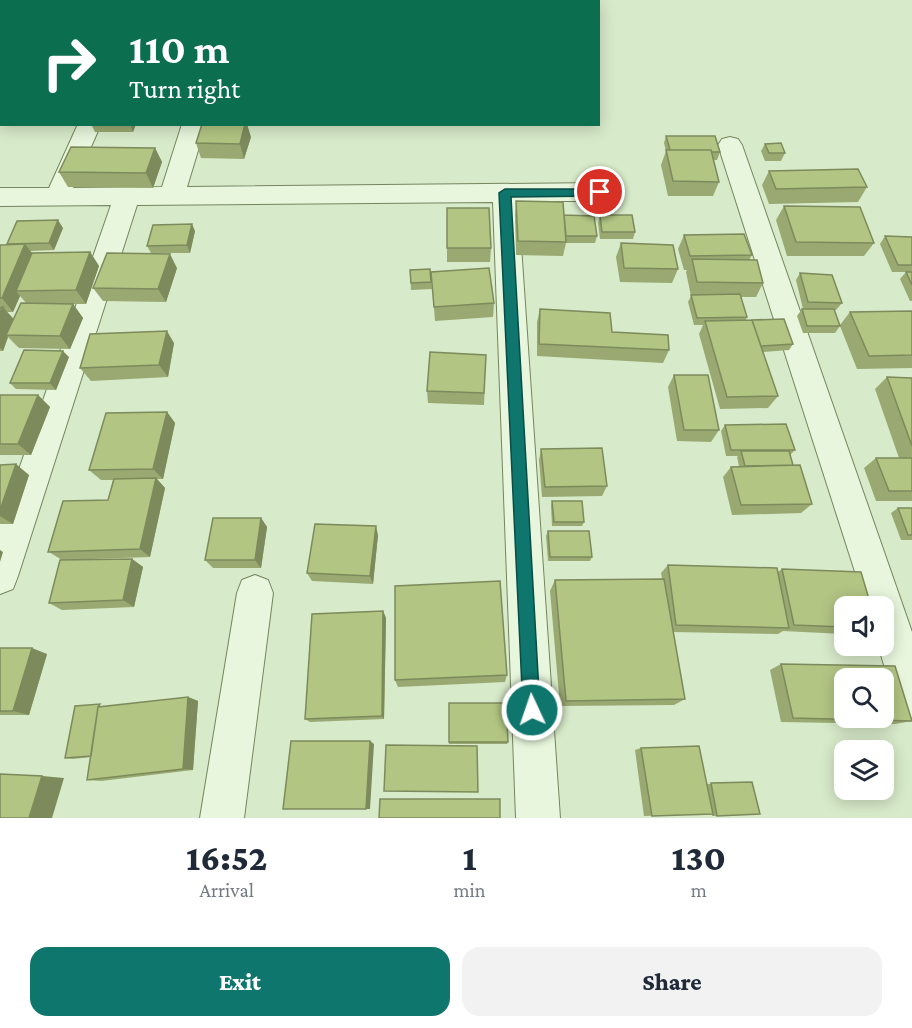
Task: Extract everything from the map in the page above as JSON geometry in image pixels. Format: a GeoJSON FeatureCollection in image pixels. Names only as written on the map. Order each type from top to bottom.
{"type":"FeatureCollection","features":[{"type":"Feature","properties":{"kind":"street"},"geometry":{"type":"LineString","coordinates":[[57,196],[89,126]]}},
{"type":"Feature","properties":{"kind":"street"},"geometry":{"type":"LineString","coordinates":[[172,195],[193,126]]}},
{"type":"Feature","properties":{"kind":"street"},"geometry":{"type":"LineString","coordinates":[[730,145],[905,647],[912,698]]}},
{"type":"Feature","properties":{"kind":"street"},"geometry":{"type":"LineString","coordinates":[[0,196],[600,192]]}},
{"type":"Feature","properties":{"kind":"street"},"geometry":{"type":"LineString","coordinates":[[505,193],[538,818]]}},
{"type":"Feature","properties":{"kind":"street"},"geometry":{"type":"LineString","coordinates":[[0,576],[127,196]]}},
{"type":"Feature","properties":{"kind":"street"},"geometry":{"type":"LineString","coordinates":[[222,818],[255,593]]}},
{"type":"Feature","properties":{"kind":"building"},"geometry":{"type":"Polygon","coordinates":[[[201,126],[244,126],[240,144],[196,143],[201,126]]]}},
{"type":"Feature","properties":{"kind":"building"},"geometry":{"type":"Polygon","coordinates":[[[666,136],[715,136],[720,152],[670,150],[666,136]]]}},
{"type":"Feature","properties":{"kind":"building"},"geometry":{"type":"Polygon","coordinates":[[[781,143],[785,153],[769,153],[765,144],[781,143]]]}},
{"type":"Feature","properties":{"kind":"building"},"geometry":{"type":"Polygon","coordinates":[[[71,147],[155,148],[146,173],[59,172],[71,147]]]}},
{"type":"Feature","properties":{"kind":"building"},"geometry":{"type":"Polygon","coordinates":[[[666,150],[711,150],[719,182],[673,181],[666,150]]]}},
{"type":"Feature","properties":{"kind":"building"},"geometry":{"type":"Polygon","coordinates":[[[858,169],[867,187],[776,189],[769,171],[858,169]]]}},
{"type":"Feature","properties":{"kind":"building"},"geometry":{"type":"Polygon","coordinates":[[[516,201],[563,202],[566,242],[518,241],[516,201]]]}},
{"type":"Feature","properties":{"kind":"building"},"geometry":{"type":"Polygon","coordinates":[[[784,206],[860,207],[874,243],[796,242],[784,206]]]}},
{"type":"Feature","properties":{"kind":"building"},"geometry":{"type":"Polygon","coordinates":[[[447,208],[489,208],[491,248],[447,248],[447,208]]]}},
{"type":"Feature","properties":{"kind":"building"},"geometry":{"type":"Polygon","coordinates":[[[564,215],[594,216],[597,236],[566,236],[564,215]]]}},
{"type":"Feature","properties":{"kind":"building"},"geometry":{"type":"Polygon","coordinates":[[[600,215],[632,215],[635,232],[602,232],[600,215]]]}},
{"type":"Feature","properties":{"kind":"building"},"geometry":{"type":"Polygon","coordinates":[[[58,220],[49,243],[7,244],[17,221],[58,220]]]}},
{"type":"Feature","properties":{"kind":"building"},"geometry":{"type":"Polygon","coordinates":[[[192,224],[187,245],[147,246],[153,225],[192,224]]]}},
{"type":"Feature","properties":{"kind":"building"},"geometry":{"type":"Polygon","coordinates":[[[744,234],[752,255],[690,256],[684,235],[744,234]]]}},
{"type":"Feature","properties":{"kind":"building"},"geometry":{"type":"Polygon","coordinates":[[[885,236],[912,237],[912,265],[898,265],[885,236]]]}},
{"type":"Feature","properties":{"kind":"building"},"geometry":{"type":"Polygon","coordinates":[[[621,243],[673,245],[678,269],[624,268],[621,243]]]}},
{"type":"Feature","properties":{"kind":"building"},"geometry":{"type":"Polygon","coordinates":[[[25,244],[2,298],[0,298],[0,245],[25,244]]]}},
{"type":"Feature","properties":{"kind":"building"},"geometry":{"type":"Polygon","coordinates":[[[90,252],[76,290],[16,291],[32,253],[90,252]]]}},
{"type":"Feature","properties":{"kind":"building"},"geometry":{"type":"Polygon","coordinates":[[[107,253],[170,254],[158,289],[93,288],[107,253]]]}},
{"type":"Feature","properties":{"kind":"building"},"geometry":{"type":"Polygon","coordinates":[[[692,259],[757,260],[763,283],[697,282],[692,259]]]}},
{"type":"Feature","properties":{"kind":"building"},"geometry":{"type":"Polygon","coordinates":[[[489,268],[494,303],[434,307],[431,272],[489,268]]]}},
{"type":"Feature","properties":{"kind":"building"},"geometry":{"type":"Polygon","coordinates":[[[430,269],[431,282],[411,283],[410,270],[430,269]]]}},
{"type":"Feature","properties":{"kind":"building"},"geometry":{"type":"Polygon","coordinates":[[[906,272],[912,272],[912,285],[906,272]]]}},
{"type":"Feature","properties":{"kind":"building"},"geometry":{"type":"Polygon","coordinates":[[[800,273],[832,275],[842,303],[808,302],[800,273]]]}},
{"type":"Feature","properties":{"kind":"building"},"geometry":{"type":"Polygon","coordinates":[[[740,294],[747,317],[697,318],[691,295],[740,294]]]}},
{"type":"Feature","properties":{"kind":"building"},"geometry":{"type":"Polygon","coordinates":[[[21,303],[73,304],[60,336],[6,335],[21,303]]]}},
{"type":"Feature","properties":{"kind":"building"},"geometry":{"type":"Polygon","coordinates":[[[540,309],[610,313],[612,332],[668,335],[669,350],[539,344],[540,309]]]}},
{"type":"Feature","properties":{"kind":"building"},"geometry":{"type":"Polygon","coordinates":[[[802,309],[834,309],[840,326],[807,326],[802,309]]]}},
{"type":"Feature","properties":{"kind":"building"},"geometry":{"type":"Polygon","coordinates":[[[912,311],[912,355],[869,356],[850,312],[912,311]]]}},
{"type":"Feature","properties":{"kind":"building"},"geometry":{"type":"Polygon","coordinates":[[[784,319],[793,344],[761,346],[752,320],[784,319]]]}},
{"type":"Feature","properties":{"kind":"building"},"geometry":{"type":"Polygon","coordinates":[[[752,320],[778,396],[727,397],[705,321],[752,320]]]}},
{"type":"Feature","properties":{"kind":"building"},"geometry":{"type":"Polygon","coordinates":[[[167,331],[159,365],[80,368],[90,334],[167,331]]]}},
{"type":"Feature","properties":{"kind":"building"},"geometry":{"type":"Polygon","coordinates":[[[24,350],[63,351],[50,383],[10,383],[24,350]]]}},
{"type":"Feature","properties":{"kind":"building"},"geometry":{"type":"Polygon","coordinates":[[[430,352],[486,355],[484,393],[427,391],[430,352]]]}},
{"type":"Feature","properties":{"kind":"building"},"geometry":{"type":"Polygon","coordinates":[[[674,375],[708,375],[719,430],[684,430],[674,375]]]}},
{"type":"Feature","properties":{"kind":"building"},"geometry":{"type":"Polygon","coordinates":[[[887,377],[912,378],[912,446],[887,377]]]}},
{"type":"Feature","properties":{"kind":"building"},"geometry":{"type":"Polygon","coordinates":[[[0,395],[38,395],[18,444],[0,444],[0,395]]]}},
{"type":"Feature","properties":{"kind":"building"},"geometry":{"type":"Polygon","coordinates":[[[167,412],[153,469],[89,470],[106,413],[167,412]]]}},
{"type":"Feature","properties":{"kind":"building"},"geometry":{"type":"Polygon","coordinates":[[[786,424],[795,450],[731,450],[725,425],[786,424]]]}},
{"type":"Feature","properties":{"kind":"building"},"geometry":{"type":"Polygon","coordinates":[[[602,448],[607,486],[545,487],[541,449],[602,448]]]}},
{"type":"Feature","properties":{"kind":"building"},"geometry":{"type":"Polygon","coordinates":[[[741,451],[789,451],[793,465],[745,466],[741,451]]]}},
{"type":"Feature","properties":{"kind":"building"},"geometry":{"type":"Polygon","coordinates":[[[876,458],[912,458],[912,491],[889,491],[876,458]]]}},
{"type":"Feature","properties":{"kind":"building"},"geometry":{"type":"Polygon","coordinates":[[[16,464],[0,510],[0,465],[16,464]]]}},
{"type":"Feature","properties":{"kind":"building"},"geometry":{"type":"Polygon","coordinates":[[[800,465],[812,504],[741,505],[731,467],[800,465]]]}},
{"type":"Feature","properties":{"kind":"building"},"geometry":{"type":"Polygon","coordinates":[[[156,478],[140,549],[48,552],[63,501],[108,500],[114,479],[156,478]]]}},
{"type":"Feature","properties":{"kind":"building"},"geometry":{"type":"Polygon","coordinates":[[[552,501],[582,501],[584,522],[554,522],[552,501]]]}},
{"type":"Feature","properties":{"kind":"building"},"geometry":{"type":"Polygon","coordinates":[[[898,508],[912,508],[912,535],[908,535],[898,508]]]}},
{"type":"Feature","properties":{"kind":"building"},"geometry":{"type":"Polygon","coordinates":[[[213,518],[261,518],[255,560],[205,560],[213,518]]]}},
{"type":"Feature","properties":{"kind":"building"},"geometry":{"type":"Polygon","coordinates":[[[315,524],[376,526],[370,576],[307,573],[315,524]]]}},
{"type":"Feature","properties":{"kind":"building"},"geometry":{"type":"Polygon","coordinates":[[[548,531],[589,531],[592,557],[550,557],[548,531]]]}},
{"type":"Feature","properties":{"kind":"building"},"geometry":{"type":"Polygon","coordinates":[[[132,559],[123,600],[49,603],[60,560],[132,559]]]}},
{"type":"Feature","properties":{"kind":"building"},"geometry":{"type":"Polygon","coordinates":[[[668,565],[777,568],[789,628],[676,625],[668,565]]]}},
{"type":"Feature","properties":{"kind":"building"},"geometry":{"type":"Polygon","coordinates":[[[782,569],[861,572],[868,596],[834,596],[834,627],[794,625],[782,569]]]}},
{"type":"Feature","properties":{"kind":"building"},"geometry":{"type":"Polygon","coordinates":[[[664,579],[685,699],[566,701],[555,580],[664,579]]]}},
{"type":"Feature","properties":{"kind":"building"},"geometry":{"type":"Polygon","coordinates":[[[500,581],[507,675],[395,680],[395,586],[500,581]]]}},
{"type":"Feature","properties":{"kind":"building"},"geometry":{"type":"Polygon","coordinates":[[[383,611],[382,716],[305,719],[312,614],[383,611]]]}},
{"type":"Feature","properties":{"kind":"building"},"geometry":{"type":"Polygon","coordinates":[[[0,648],[32,648],[13,711],[0,711],[0,648]]]}},
{"type":"Feature","properties":{"kind":"building"},"geometry":{"type":"Polygon","coordinates":[[[781,664],[895,666],[912,721],[894,721],[894,668],[834,668],[834,719],[793,718],[781,664]]]}},
{"type":"Feature","properties":{"kind":"building"},"geometry":{"type":"Polygon","coordinates":[[[188,697],[183,769],[87,780],[98,707],[188,697]]]}},
{"type":"Feature","properties":{"kind":"building"},"geometry":{"type":"Polygon","coordinates":[[[449,703],[506,703],[508,742],[449,742],[449,703]]]}},
{"type":"Feature","properties":{"kind":"building"},"geometry":{"type":"Polygon","coordinates":[[[100,704],[91,756],[65,758],[75,706],[100,704]]]}},
{"type":"Feature","properties":{"kind":"building"},"geometry":{"type":"Polygon","coordinates":[[[291,741],[370,741],[366,809],[283,809],[291,741]]]}},
{"type":"Feature","properties":{"kind":"building"},"geometry":{"type":"Polygon","coordinates":[[[386,745],[477,746],[478,792],[384,791],[386,745]]]}},
{"type":"Feature","properties":{"kind":"building"},"geometry":{"type":"Polygon","coordinates":[[[699,746],[713,814],[652,816],[641,748],[699,746]]]}},
{"type":"Feature","properties":{"kind":"building"},"geometry":{"type":"Polygon","coordinates":[[[0,774],[42,776],[29,818],[0,818],[0,774]]]}},
{"type":"Feature","properties":{"kind":"building"},"geometry":{"type":"Polygon","coordinates":[[[752,782],[760,814],[717,816],[711,783],[752,782]]]}},
{"type":"Feature","properties":{"kind":"building"},"geometry":{"type":"Polygon","coordinates":[[[380,799],[500,799],[500,818],[379,818],[380,799]]]}},
{"type":"Feature","properties":{"kind":"route"},"geometry":{"type":"LineString","coordinates":[[532,710],[505,193],[600,192]]}}]}
